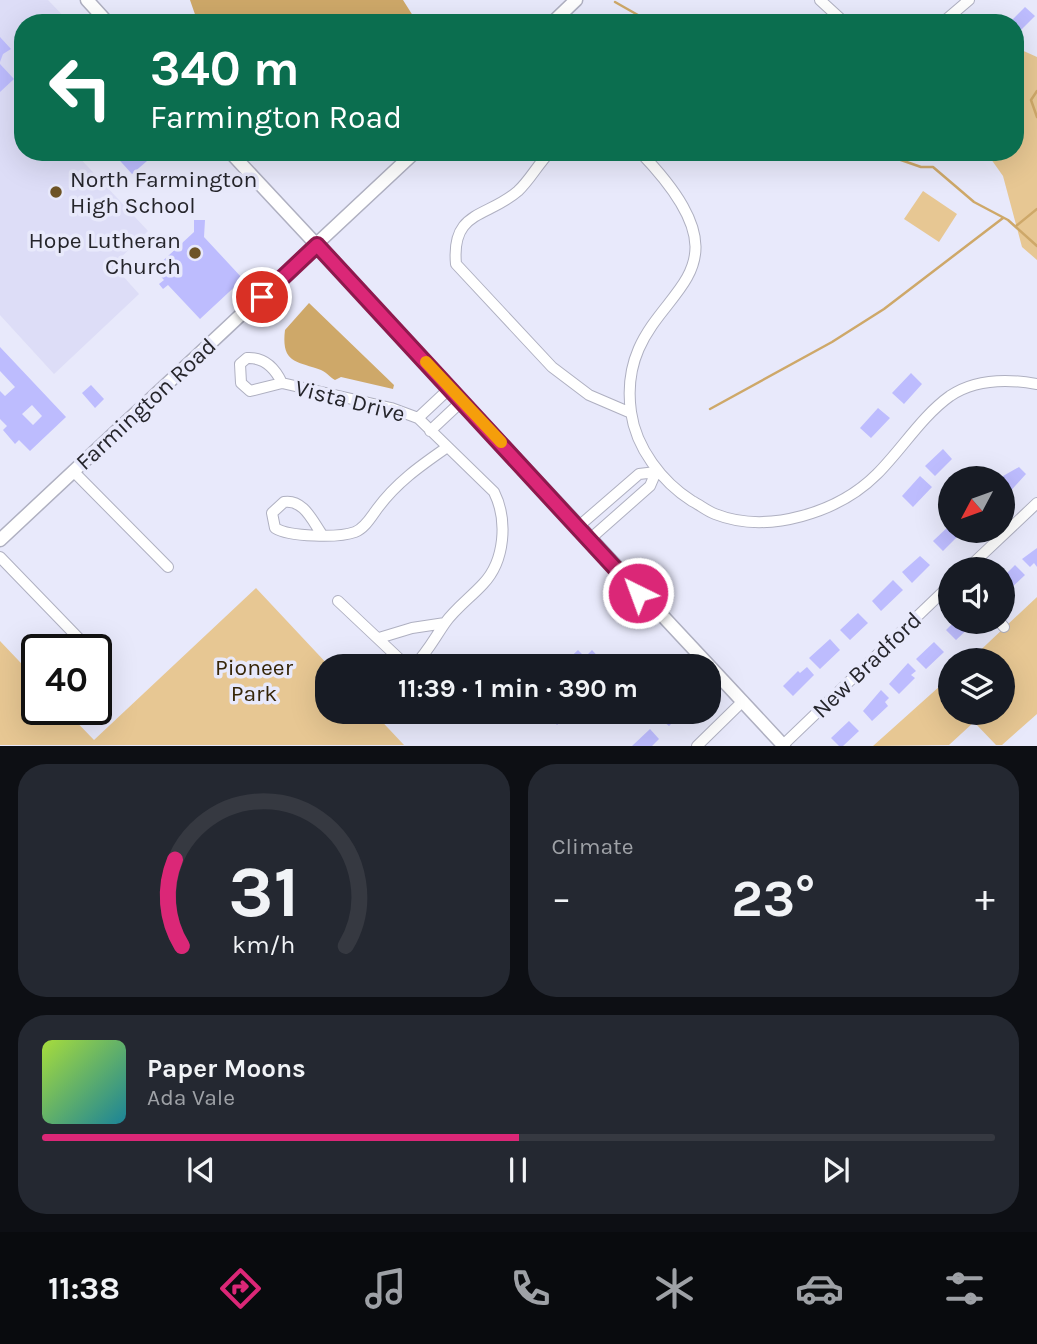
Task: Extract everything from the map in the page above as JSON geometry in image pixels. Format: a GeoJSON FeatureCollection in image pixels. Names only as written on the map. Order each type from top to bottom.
{"type":"FeatureCollection","features":[{"type":"Feature","properties":{"kind":"street"},"geometry":{"type":"LineString","coordinates":[[87,0],[100,14]]}},
{"type":"Feature","properties":{"kind":"street"},"geometry":{"type":"LineString","coordinates":[[561,14],[576,0]]}},
{"type":"Feature","properties":{"kind":"street"},"geometry":{"type":"LineString","coordinates":[[820,0],[835,14]]}},
{"type":"Feature","properties":{"kind":"street"},"geometry":{"type":"LineString","coordinates":[[953,14],[969,0]]}},
{"type":"Feature","properties":{"kind":"street"},"geometry":{"type":"LineString","coordinates":[[238,161],[783,745]]}},
{"type":"Feature","properties":{"kind":"street","name":"Farmington Road"},"geometry":{"type":"LineString","coordinates":[[0,540],[406,161]]}},
{"type":"Feature","properties":{"kind":"street"},"geometry":{"type":"LineString","coordinates":[[543,161],[516,193],[480,212],[461,229],[454,244],[456,264],[552,367],[589,394],[631,413]]}},
{"type":"Feature","properties":{"kind":"street"},"geometry":{"type":"LineString","coordinates":[[647,161],[688,211],[696,249],[689,277],[644,334],[631,372],[631,413],[656,472],[688,498],[716,514],[773,521],[802,516],[836,503],[874,477],[951,396],[975,384],[998,381],[1037,384]]}},
{"type":"Feature","properties":{"kind":"street","name":"Vista Drive"},"geometry":{"type":"LineString","coordinates":[[282,383],[391,408],[418,418],[494,492],[503,517],[495,566],[486,582],[445,623],[426,654]]}},
{"type":"Feature","properties":{"kind":"street","name":"Vista Drive"},"geometry":{"type":"LineString","coordinates":[[418,418],[450,388]]}},
{"type":"Feature","properties":{"kind":"street","name":"Vista Drive"},"geometry":{"type":"LineString","coordinates":[[430,431],[462,401]]}},
{"type":"Feature","properties":{"kind":"street"},"geometry":{"type":"LineString","coordinates":[[321,533],[296,503],[284,502],[272,513],[275,528],[286,534],[321,533],[355,532],[367,523],[401,480],[446,448]]}},
{"type":"Feature","properties":{"kind":"street"},"geometry":{"type":"LineString","coordinates":[[73,471],[168,568]]}},
{"type":"Feature","properties":{"kind":"street"},"geometry":{"type":"LineString","coordinates":[[579,526],[639,474],[656,472]]}},
{"type":"Feature","properties":{"kind":"street"},"geometry":{"type":"LineString","coordinates":[[590,539],[650,486],[656,472]]}},
{"type":"Feature","properties":{"kind":"street"},"geometry":{"type":"LineString","coordinates":[[980,557],[1037,503]]}},
{"type":"Feature","properties":{"kind":"street"},"geometry":{"type":"LineString","coordinates":[[0,557],[74,634]]}},
{"type":"Feature","properties":{"kind":"street","name":"New Bradford"},"geometry":{"type":"LineString","coordinates":[[783,745],[938,596]]}},
{"type":"Feature","properties":{"kind":"street","name":"Vista Drive"},"geometry":{"type":"LineString","coordinates":[[338,601],[397,654]]}},
{"type":"Feature","properties":{"kind":"street"},"geometry":{"type":"LineString","coordinates":[[379,638],[412,628],[445,623]]}},
{"type":"Feature","properties":{"kind":"street"},"geometry":{"type":"LineString","coordinates":[[697,746],[743,701]]}},
{"type":"Feature","properties":{"kind":"shaded area","name":"North Farmington High School"},"geometry":{"type":"Polygon","coordinates":[[[0,0],[48,0],[61,14],[14,14],[14,161],[82,161],[148,231],[113,265],[139,294],[54,374],[0,315],[0,0]]]}},
{"type":"Feature","properties":{"kind":"shaded area"},"geometry":{"type":"Polygon","coordinates":[[[190,0],[403,0],[412,14],[195,14],[190,0]]]}},
{"type":"Feature","properties":{"kind":"shaded area"},"geometry":{"type":"Polygon","coordinates":[[[309,303],[394,385],[393,389],[341,377],[335,380],[325,372],[298,362],[288,355],[284,341],[285,330],[309,303]]]}},
{"type":"Feature","properties":{"kind":"green space"},"geometry":{"type":"Polygon","coordinates":[[[1024,51],[1037,57],[1037,260],[1022,247],[1003,176],[992,161],[1024,161],[1024,51]]]}},
{"type":"Feature","properties":{"kind":"green space"},"geometry":{"type":"Polygon","coordinates":[[[923,191],[957,214],[939,242],[904,219],[923,191]]]}},
{"type":"Feature","properties":{"kind":"green space","name":"Pioneer Park"},"geometry":{"type":"Polygon","coordinates":[[[256,588],[318,654],[315,654],[315,724],[384,724],[404,745],[0,745],[0,641],[21,663],[21,725],[79,725],[94,740],[256,588]]]}},
{"type":"Feature","properties":{"kind":"green space"},"geometry":{"type":"Polygon","coordinates":[[[1037,597],[1037,714],[1002,745],[996,745],[977,725],[1015,725],[1015,648],[983,648],[998,634],[1015,634],[1015,618],[1037,597]]]}},
{"type":"Feature","properties":{"kind":"green space"},"geometry":{"type":"Polygon","coordinates":[[[938,688],[938,725],[971,725],[949,745],[873,746],[938,688]]]}},
{"type":"Feature","properties":{"kind":"building"},"geometry":{"type":"Polygon","coordinates":[[[1025,7],[1035,16],[1024,27],[1024,14],[1018,14],[1025,7]]]}},
{"type":"Feature","properties":{"kind":"building"},"geometry":{"type":"Polygon","coordinates":[[[0,37],[11,49],[3,54],[0,62],[0,37]]]}},
{"type":"Feature","properties":{"kind":"building"},"geometry":{"type":"Polygon","coordinates":[[[0,64],[14,79],[0,92],[0,64]]]}},
{"type":"Feature","properties":{"kind":"building"},"geometry":{"type":"Polygon","coordinates":[[[120,161],[147,161],[132,174],[120,161]]]}},
{"type":"Feature","properties":{"kind":"building","name":"Hope Lutheran Church"},"geometry":{"type":"Polygon","coordinates":[[[194,220],[205,220],[204,237],[243,279],[200,319],[168,285],[163,289],[159,284],[164,280],[154,269],[194,232],[194,220]]]}},
{"type":"Feature","properties":{"kind":"building"},"geometry":{"type":"Polygon","coordinates":[[[0,347],[66,417],[30,451],[19,440],[15,444],[3,430],[7,426],[0,419],[0,391],[5,396],[15,387],[0,371],[0,347]],[[32,405],[22,414],[33,425],[42,416],[32,405]]]}},
{"type":"Feature","properties":{"kind":"building"},"geometry":{"type":"Polygon","coordinates":[[[911,373],[922,384],[904,404],[892,393],[911,373]]]}},
{"type":"Feature","properties":{"kind":"building"},"geometry":{"type":"Polygon","coordinates":[[[91,385],[104,399],[95,408],[82,393],[91,385]]]}},
{"type":"Feature","properties":{"kind":"building"},"geometry":{"type":"Polygon","coordinates":[[[878,408],[890,418],[871,438],[860,428],[878,408]]]}},
{"type":"Feature","properties":{"kind":"building"},"geometry":{"type":"Polygon","coordinates":[[[943,449],[952,459],[945,466],[938,466],[935,476],[925,466],[943,449]]]}},
{"type":"Feature","properties":{"kind":"building"},"geometry":{"type":"Polygon","coordinates":[[[1019,467],[1026,474],[1015,486],[1015,469],[1019,467]]]}},
{"type":"Feature","properties":{"kind":"building"},"geometry":{"type":"Polygon","coordinates":[[[920,476],[932,487],[913,507],[902,496],[920,476]]]}},
{"type":"Feature","properties":{"kind":"building"},"geometry":{"type":"Polygon","coordinates":[[[938,536],[938,543],[951,543],[943,551],[933,541],[938,536]]]}},
{"type":"Feature","properties":{"kind":"building"},"geometry":{"type":"Polygon","coordinates":[[[1037,548],[1037,567],[1034,563],[1030,567],[1022,559],[1037,548]]]}},
{"type":"Feature","properties":{"kind":"building"},"geometry":{"type":"Polygon","coordinates":[[[920,556],[930,565],[912,583],[902,572],[920,556]]]}},
{"type":"Feature","properties":{"kind":"building"},"geometry":{"type":"Polygon","coordinates":[[[1015,565],[1025,575],[1015,584],[1015,565]]]}},
{"type":"Feature","properties":{"kind":"building"},"geometry":{"type":"Polygon","coordinates":[[[893,580],[903,590],[881,611],[872,601],[893,580]]]}},
{"type":"Feature","properties":{"kind":"building"},"geometry":{"type":"Polygon","coordinates":[[[858,613],[868,623],[850,640],[840,630],[858,613]]]}},
{"type":"Feature","properties":{"kind":"building"},"geometry":{"type":"Polygon","coordinates":[[[950,634],[962,634],[956,640],[950,634]]]}},
{"type":"Feature","properties":{"kind":"building"},"geometry":{"type":"Polygon","coordinates":[[[830,639],[840,650],[820,669],[809,658],[830,639]]]}},
{"type":"Feature","properties":{"kind":"building"},"geometry":{"type":"Polygon","coordinates":[[[934,642],[940,648],[938,658],[926,669],[916,659],[934,642]]]}},
{"type":"Feature","properties":{"kind":"building"},"geometry":{"type":"Polygon","coordinates":[[[908,663],[916,671],[911,675],[915,678],[899,694],[889,684],[908,663]]]}},
{"type":"Feature","properties":{"kind":"building"},"geometry":{"type":"Polygon","coordinates":[[[807,667],[814,675],[793,696],[783,686],[798,671],[800,673],[807,667]]]}},
{"type":"Feature","properties":{"kind":"building"},"geometry":{"type":"Polygon","coordinates":[[[881,690],[889,698],[885,702],[888,706],[872,721],[863,711],[881,690]]]}},
{"type":"Feature","properties":{"kind":"building"},"geometry":{"type":"Polygon","coordinates":[[[849,721],[859,731],[843,746],[839,746],[831,738],[849,721]]]}},
{"type":"Feature","properties":{"kind":"building"},"geometry":{"type":"Polygon","coordinates":[[[650,729],[659,739],[652,746],[632,746],[650,729]]]}},
{"type":"Feature","properties":{"kind":"waterway"},"geometry":{"type":"LineString","coordinates":[[615,2],[636,14]]}},
{"type":"Feature","properties":{"kind":"waterway"},"geometry":{"type":"LineString","coordinates":[[1037,91],[1031,100],[1037,117]]}},
{"type":"Feature","properties":{"kind":"waterway"},"geometry":{"type":"LineString","coordinates":[[904,161],[921,167],[933,167],[974,202],[1008,220],[1037,246]]}},
{"type":"Feature","properties":{"kind":"waterway"},"geometry":{"type":"LineString","coordinates":[[1016,226],[1037,209]]}},
{"type":"Feature","properties":{"kind":"waterway"},"geometry":{"type":"LineString","coordinates":[[710,409],[832,342],[884,309],[1003,218]]}},
{"type":"Feature","properties":{"kind":"slow traffic"},"geometry":{"type":"LineString","coordinates":[[426,362],[501,442]]}},
{"type":"Feature","properties":{"kind":"place","name":"North Farmington High School"},"geometry":{"type":"Point","coordinates":[56,192]}},
{"type":"Feature","properties":{"kind":"place","name":"Hope Lutheran Church"},"geometry":{"type":"Point","coordinates":[195,253]}},
{"type":"Feature","properties":{"kind":"route"},"geometry":{"type":"LineString","coordinates":[[262,297],[317,245],[485,424],[638,593]]}}]}
